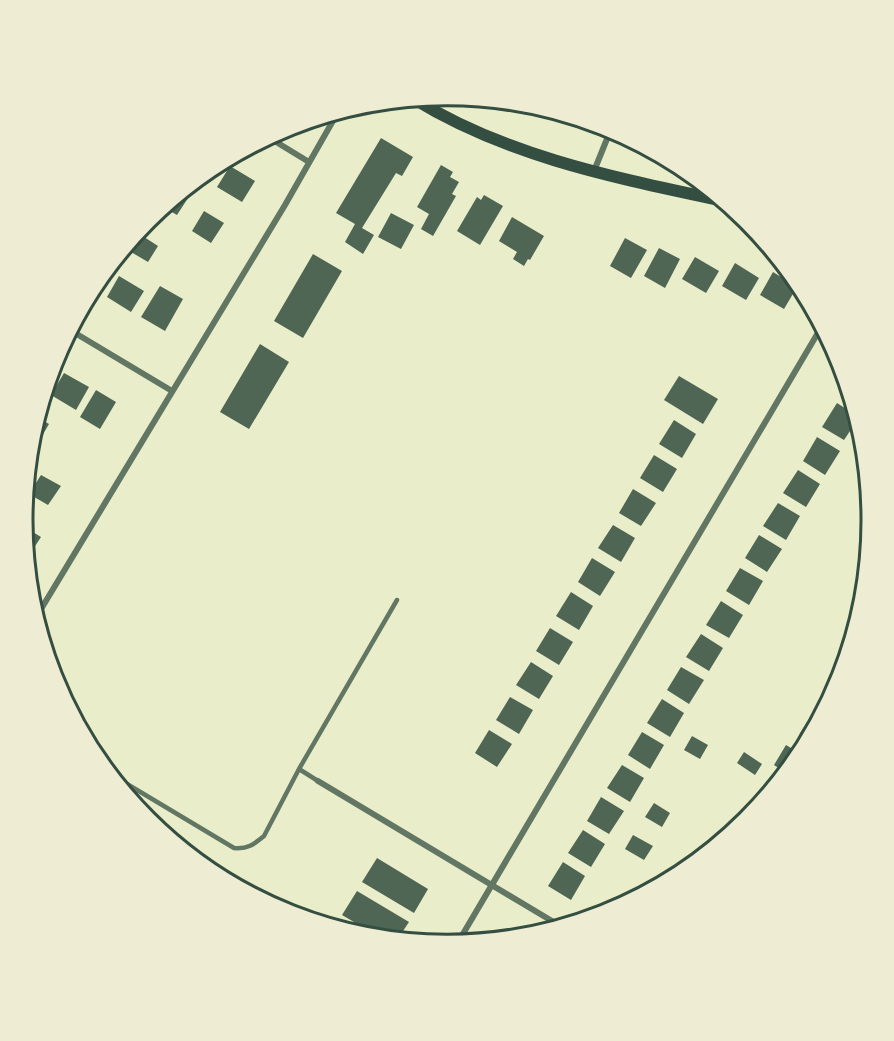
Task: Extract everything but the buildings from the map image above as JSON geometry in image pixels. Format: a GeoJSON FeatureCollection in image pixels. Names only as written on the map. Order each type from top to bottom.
{"type":"FeatureCollection","features":[{"type":"Feature","properties":{"kind":"main road"},"geometry":{"type":"LineString","coordinates":[[429,107],[477,132],[532,154],[593,171],[705,197]]}},
{"type":"Feature","properties":{"kind":"street"},"geometry":{"type":"LineString","coordinates":[[43,608],[285,205],[331,123]]}},
{"type":"Feature","properties":{"kind":"street"},"geometry":{"type":"LineString","coordinates":[[593,171],[607,139]]}},
{"type":"Feature","properties":{"kind":"street"},"geometry":{"type":"LineString","coordinates":[[278,143],[309,162]]}},
{"type":"Feature","properties":{"kind":"street"},"geometry":{"type":"LineString","coordinates":[[77,334],[172,391]]}},
{"type":"Feature","properties":{"kind":"street"},"geometry":{"type":"LineString","coordinates":[[463,934],[817,335]]}},
{"type":"Feature","properties":{"kind":"street"},"geometry":{"type":"LineString","coordinates":[[318,781],[551,921]]}},
{"type":"Feature","properties":{"kind":"lane"},"geometry":{"type":"LineString","coordinates":[[130,786],[234,848],[244,849],[255,844],[264,836],[299,769],[397,600]]}},
{"type":"Feature","properties":{"kind":"lane"},"geometry":{"type":"LineString","coordinates":[[299,769],[318,781]]}}]}
